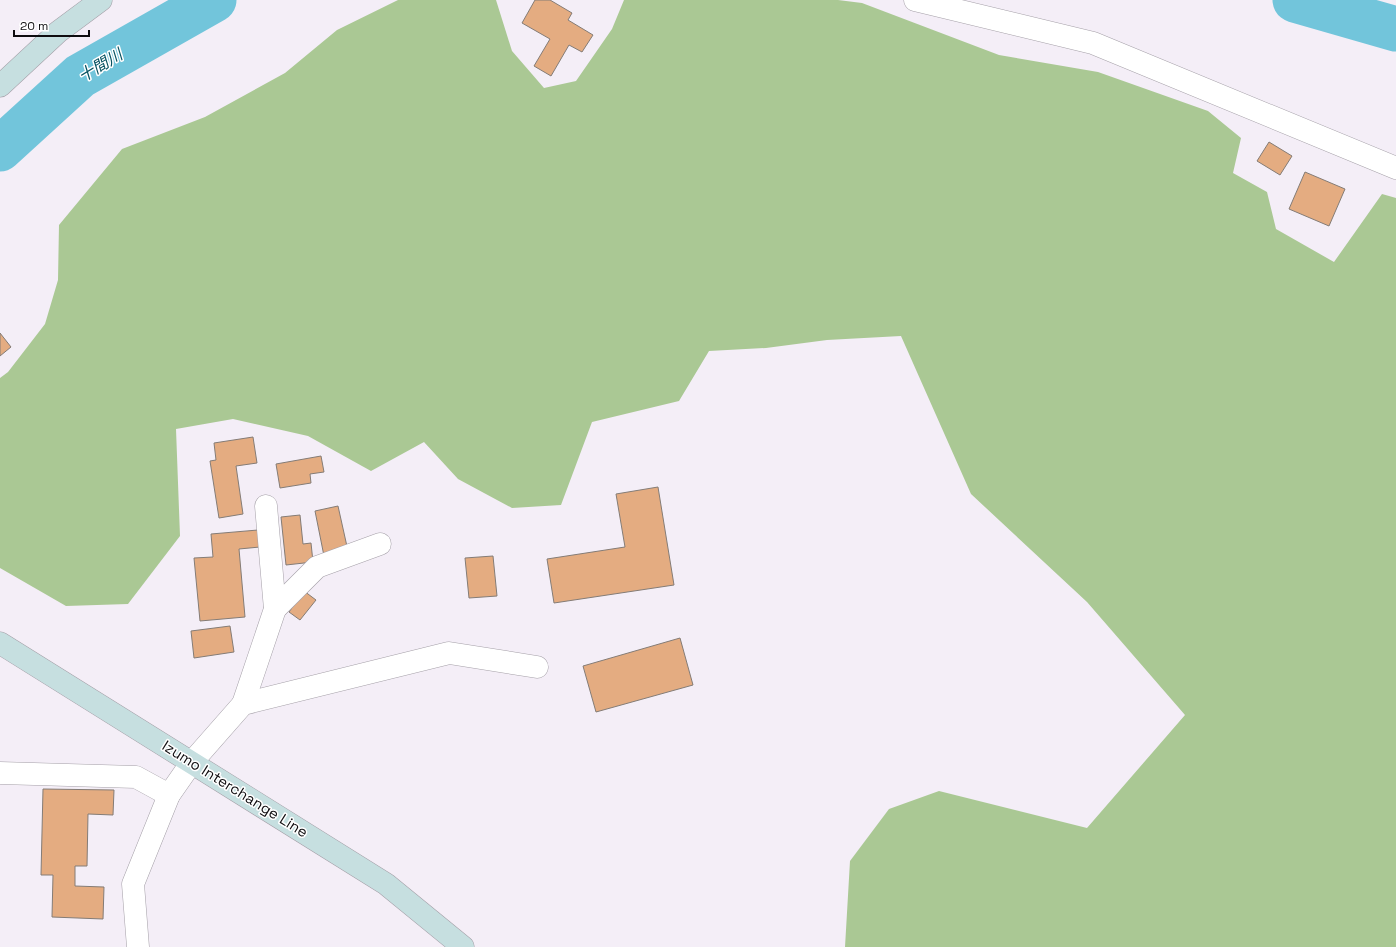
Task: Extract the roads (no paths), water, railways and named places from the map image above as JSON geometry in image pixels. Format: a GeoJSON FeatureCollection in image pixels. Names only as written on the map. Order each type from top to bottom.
{"type":"FeatureCollection","features":[{"type":"Feature","properties":{"kind":"main road"},"geometry":{"type":"LineString","coordinates":[[0,86],[58,32],[101,0]]}},
{"type":"Feature","properties":{"kind":"main road","name":"Izumo Interchange Line"},"geometry":{"type":"LineString","coordinates":[[0,643],[386,884],[463,947]]}},
{"type":"Feature","properties":{"kind":"street"},"geometry":{"type":"LineString","coordinates":[[915,0],[1093,43],[1396,168]]}},
{"type":"Feature","properties":{"kind":"street"},"geometry":{"type":"LineString","coordinates":[[138,947],[133,884],[169,795],[192,762],[243,704],[275,609],[266,506]]}},
{"type":"Feature","properties":{"kind":"street"},"geometry":{"type":"LineString","coordinates":[[275,609],[318,567],[380,544]]}},
{"type":"Feature","properties":{"kind":"street"},"geometry":{"type":"LineString","coordinates":[[243,704],[448,653],[537,668]]}},
{"type":"Feature","properties":{"kind":"street"},"geometry":{"type":"LineString","coordinates":[[0,773],[136,777],[169,795]]}},
{"type":"Feature","properties":{"kind":"waterway","name":"十間川"},"geometry":{"type":"LineString","coordinates":[[0,149],[80,76],[214,0]]}},
{"type":"Feature","properties":{"kind":"waterway"},"geometry":{"type":"LineString","coordinates":[[1295,0],[1396,29]]}}]}
